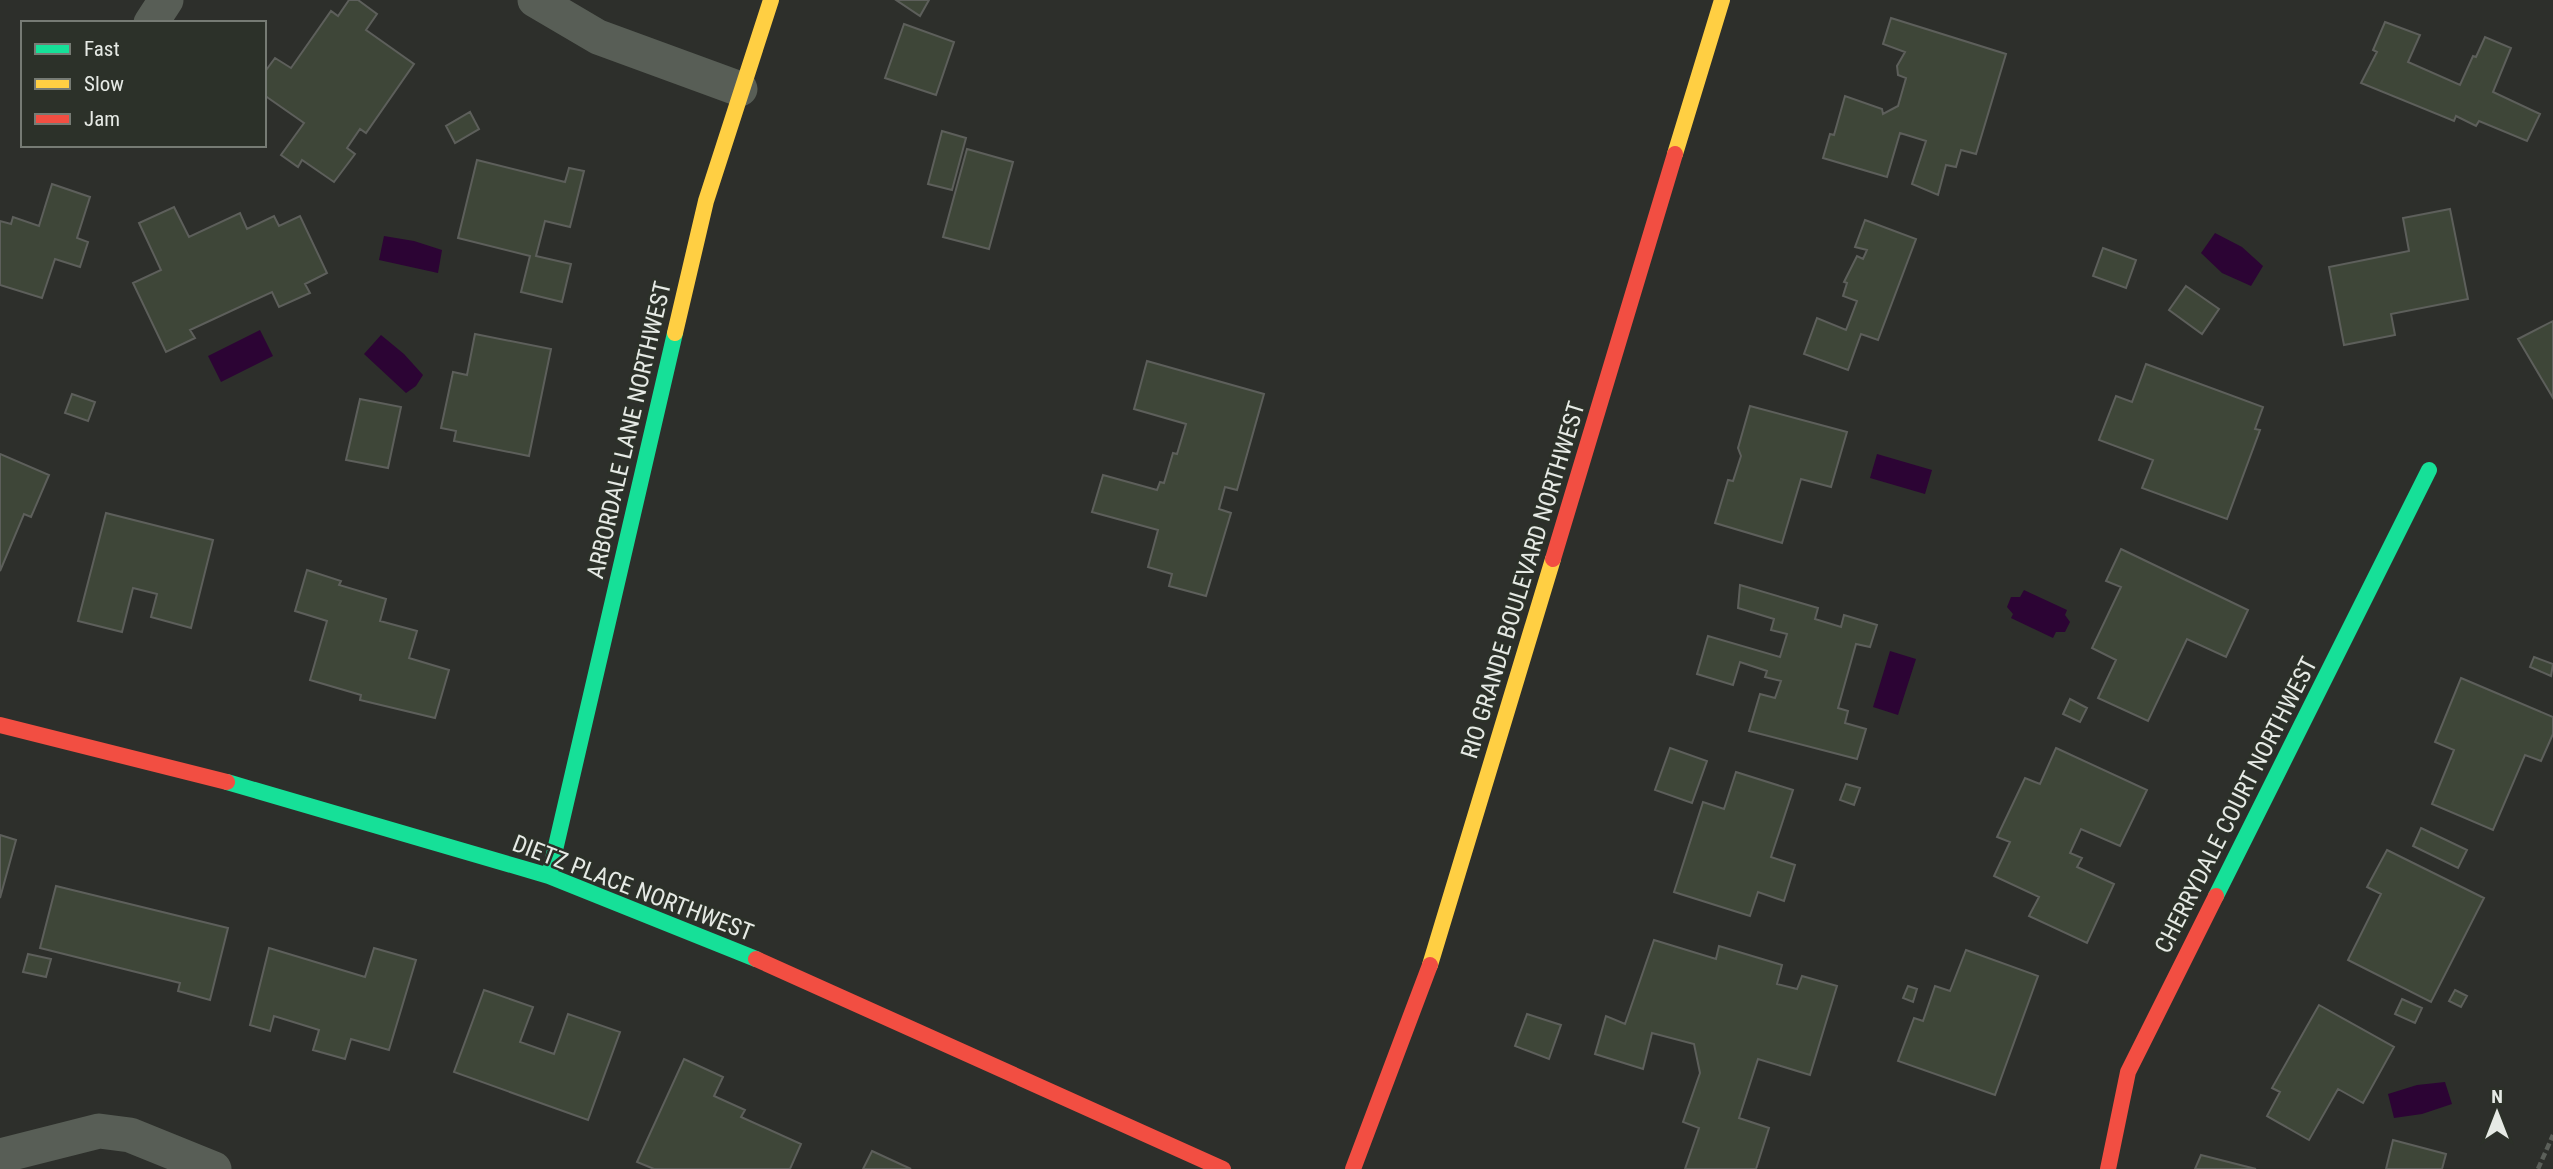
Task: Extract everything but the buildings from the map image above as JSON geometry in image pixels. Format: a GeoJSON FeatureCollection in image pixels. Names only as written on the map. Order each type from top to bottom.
{"type":"FeatureCollection","features":[{"type":"Feature","properties":{"kind":"street"},"geometry":{"type":"LineString","coordinates":[[151,21],[166,0]]}},
{"type":"Feature","properties":{"kind":"street"},"geometry":{"type":"LineString","coordinates":[[535,0],[598,37],[740,89]]}},
{"type":"Feature","properties":{"kind":"street","name":"ARBORDALE LANE NORTHWEST"},"geometry":{"type":"LineString","coordinates":[[549,876],[706,201],[740,89],[771,0]]}},
{"type":"Feature","properties":{"kind":"street","name":"RIO GRANDE BOULEVARD NORTHWEST"},"geometry":{"type":"LineString","coordinates":[[1353,1169],[1429,969],[1722,0]]}},
{"type":"Feature","properties":{"kind":"street","name":"CHERRYDALE COURT NORTHWEST"},"geometry":{"type":"LineString","coordinates":[[2108,1169],[2128,1072],[2429,470]]}},
{"type":"Feature","properties":{"kind":"street","name":"DIETZ PLACE NORTHWEST"},"geometry":{"type":"LineString","coordinates":[[0,725],[181,768],[549,876],[762,961],[1223,1169]]}},
{"type":"Feature","properties":{"kind":"street"},"geometry":{"type":"LineString","coordinates":[[0,1156],[99,1131],[130,1135],[214,1169]]}},
{"type":"Feature","properties":{"kind":"path"},"geometry":{"type":"LineString","coordinates":[[2538,1169],[2553,1135]]}},
{"type":"Feature","properties":{"kind":"shaded area"},"geometry":{"type":"Polygon","coordinates":[[[2215,233],[2242,247],[2263,266],[2251,286],[2222,273],[2201,253],[2215,233]]]}},
{"type":"Feature","properties":{"kind":"shaded area"},"geometry":{"type":"Polygon","coordinates":[[[384,236],[414,241],[442,250],[438,273],[379,260],[384,236]]]}},
{"type":"Feature","properties":{"kind":"shaded area"},"geometry":{"type":"Polygon","coordinates":[[[260,330],[273,356],[221,382],[208,356],[260,330]]]}},
{"type":"Feature","properties":{"kind":"shaded area"},"geometry":{"type":"Polygon","coordinates":[[[381,335],[404,354],[423,375],[416,386],[406,393],[364,354],[381,335]]]}},
{"type":"Feature","properties":{"kind":"shaded area"},"geometry":{"type":"Polygon","coordinates":[[[1877,454],[1932,470],[1925,494],[1870,478],[1877,454]]]}},
{"type":"Feature","properties":{"kind":"shaded area"},"geometry":{"type":"Polygon","coordinates":[[[2024,590],[2067,610],[2065,615],[2070,622],[2065,632],[2056,632],[2053,638],[2011,618],[2013,614],[2007,607],[2011,597],[2020,597],[2024,590]]]}},
{"type":"Feature","properties":{"kind":"shaded area"},"geometry":{"type":"Polygon","coordinates":[[[1890,651],[1916,659],[1898,715],[1873,707],[1890,651]]]}},
{"type":"Feature","properties":{"kind":"shaded area"},"geometry":{"type":"Polygon","coordinates":[[[2445,1082],[2452,1104],[2422,1114],[2394,1118],[2388,1094],[2417,1085],[2445,1082]]]}},
{"type":"Feature","properties":{"kind":"traffic: fast"},"geometry":{"type":"LineString","coordinates":[[549,876],[675,333]]}},
{"type":"Feature","properties":{"kind":"traffic: fast"},"geometry":{"type":"LineString","coordinates":[[2216,896],[2429,470]]}},
{"type":"Feature","properties":{"kind":"traffic: fast"},"geometry":{"type":"LineString","coordinates":[[227,782],[549,876],[756,959]]}},
{"type":"Feature","properties":{"kind":"traffic: slow"},"geometry":{"type":"LineString","coordinates":[[675,333],[706,201],[771,0]]}},
{"type":"Feature","properties":{"kind":"traffic: slow"},"geometry":{"type":"LineString","coordinates":[[1675,154],[1722,0]]}},
{"type":"Feature","properties":{"kind":"traffic: slow"},"geometry":{"type":"LineString","coordinates":[[1430,965],[1553,559]]}},
{"type":"Feature","properties":{"kind":"traffic: jam"},"geometry":{"type":"LineString","coordinates":[[1553,559],[1675,154]]}},
{"type":"Feature","properties":{"kind":"traffic: jam"},"geometry":{"type":"LineString","coordinates":[[0,725],[227,782]]}},
{"type":"Feature","properties":{"kind":"traffic: jam"},"geometry":{"type":"LineString","coordinates":[[2108,1169],[2128,1072],[2216,896]]}},
{"type":"Feature","properties":{"kind":"traffic: jam"},"geometry":{"type":"LineString","coordinates":[[756,959],[1223,1169]]}},
{"type":"Feature","properties":{"kind":"traffic: jam"},"geometry":{"type":"LineString","coordinates":[[1353,1169],[1430,965]]}}]}
